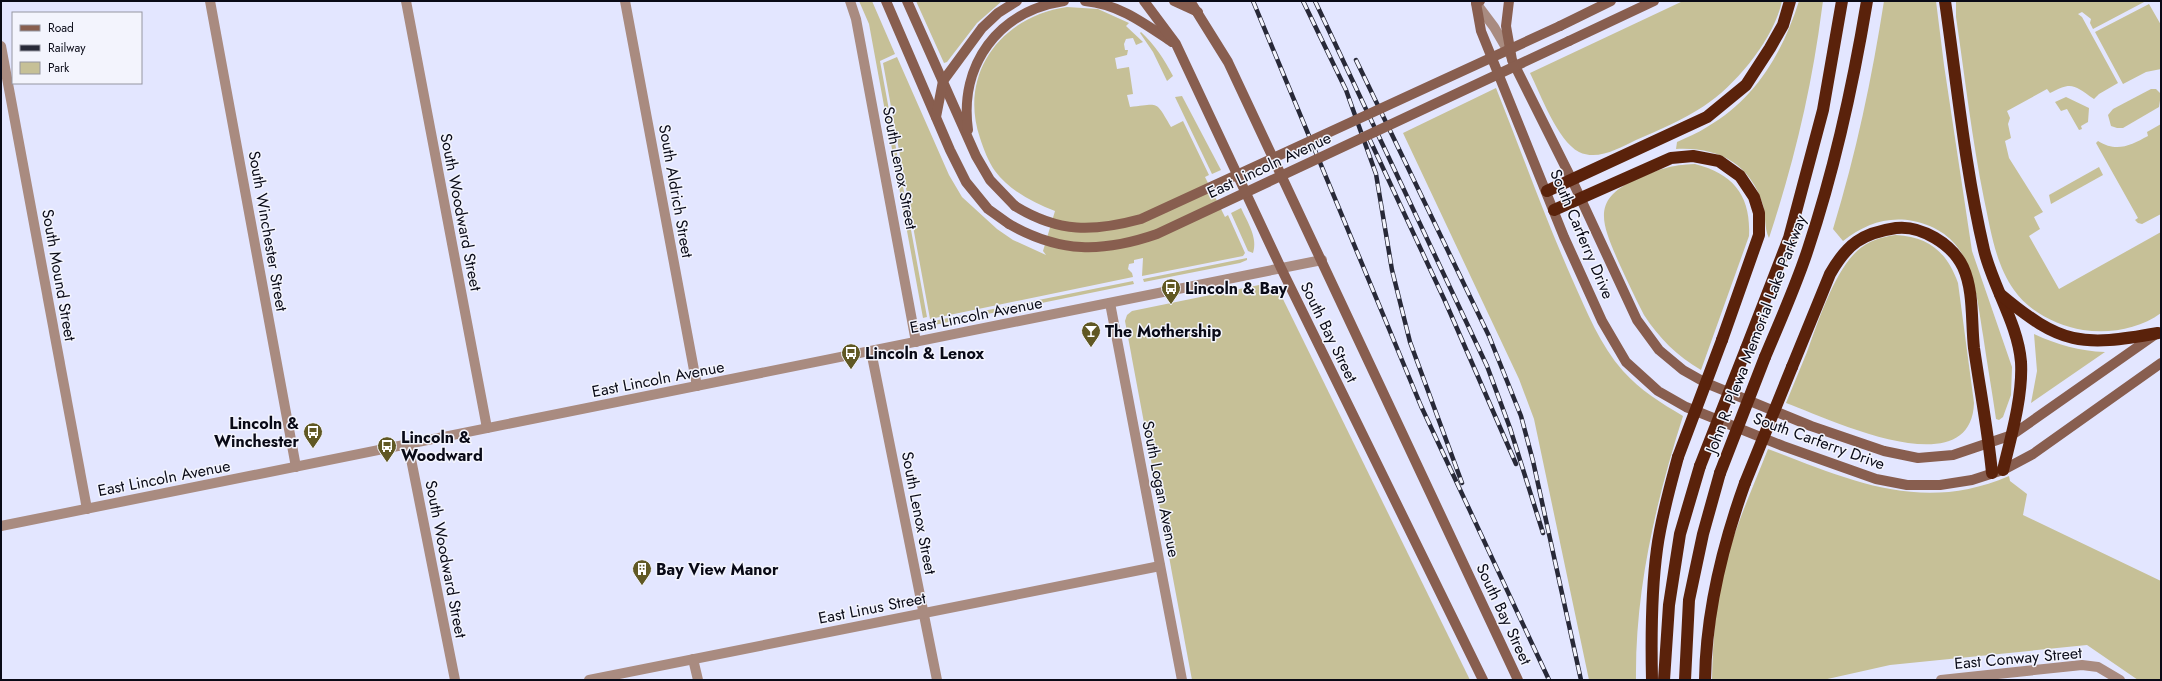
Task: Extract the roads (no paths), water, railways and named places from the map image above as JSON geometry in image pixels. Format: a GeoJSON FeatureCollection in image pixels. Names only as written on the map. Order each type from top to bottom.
{"type":"FeatureCollection","features":[{"type":"Feature","properties":{"kind":"highway"},"geometry":{"type":"LineString","coordinates":[[1547,191],[1707,117],[1746,85],[1783,25],[1790,1]]}},
{"type":"Feature","properties":{"kind":"highway","name":"John R. Plewa Memorial Lake Parkway"},"geometry":{"type":"LineString","coordinates":[[1685,680],[1689,600],[1703,534],[1720,473],[1808,250],[1838,148],[1867,1]]}},
{"type":"Feature","properties":{"kind":"highway"},"geometry":{"type":"LineString","coordinates":[[1945,1],[1972,185],[1984,250],[1992,279],[2017,340],[2021,361],[2021,378],[2012,435],[1997,471]]}},
{"type":"Feature","properties":{"kind":"highway","name":"John R. Plewa Memorial Lake Parkway"},"geometry":{"type":"LineString","coordinates":[[1664,680],[1669,605],[1680,534],[1700,466],[1791,230],[1823,110],[1842,3]]}},
{"type":"Feature","properties":{"kind":"highway"},"geometry":{"type":"LineString","coordinates":[[1554,210],[1671,158],[1693,156],[1719,161],[1740,176],[1754,197],[1759,212],[1759,236],[1678,457],[1668,495],[1657,549],[1651,620],[1652,680]]}},
{"type":"Feature","properties":{"kind":"highway"},"geometry":{"type":"LineString","coordinates":[[1705,680],[1706,648],[1716,576],[1731,522],[1745,483],[1830,274],[1838,259],[1854,241],[1878,231],[1901,227],[1921,231],[1937,239],[1951,251],[1962,266],[1968,283],[1974,347],[1989,444],[1997,471]]}},
{"type":"Feature","properties":{"kind":"highway"},"geometry":{"type":"LineString","coordinates":[[1998,292],[2026,316],[2053,332],[2070,338],[2092,342],[2121,340],[2160,332]]}},
{"type":"Feature","properties":{"kind":"main road","name":"East Lincoln Avenue"},"geometry":{"type":"LineString","coordinates":[[886,1],[966,182],[988,209],[1009,224],[1044,241],[1076,248],[1105,248],[1131,243],[1157,234],[1654,1]]}},
{"type":"Feature","properties":{"kind":"main road","name":"East Lincoln Avenue"},"geometry":{"type":"LineString","coordinates":[[907,1],[969,140],[990,180],[1016,206],[1027,213],[1050,222],[1073,228],[1092,229],[1115,226],[1141,219],[1560,26],[1611,1]]}},
{"type":"Feature","properties":{"kind":"main road"},"geometry":{"type":"LineString","coordinates":[[936,117],[943,81],[982,28],[998,13],[1017,1]]}},
{"type":"Feature","properties":{"kind":"main road"},"geometry":{"type":"LineString","coordinates":[[969,140],[966,99],[972,74],[992,38],[1010,22],[1031,10],[1064,1]]}},
{"type":"Feature","properties":{"kind":"main road"},"geometry":{"type":"LineString","coordinates":[[1085,1],[1112,6],[1131,15],[1176,44]]}},
{"type":"Feature","properties":{"kind":"main road","name":"South Bay Street"},"geometry":{"type":"LineString","coordinates":[[1144,1],[1176,44],[1281,268],[1483,680]]}},
{"type":"Feature","properties":{"kind":"main road"},"geometry":{"type":"LineString","coordinates":[[1174,1],[1199,13]]}},
{"type":"Feature","properties":{"kind":"main road","name":"South Bay Street"},"geometry":{"type":"LineString","coordinates":[[1190,1],[1199,13],[1228,62],[1518,680]]}},
{"type":"Feature","properties":{"kind":"main road"},"geometry":{"type":"LineString","coordinates":[[1509,1],[1506,26],[1512,60]]}},
{"type":"Feature","properties":{"kind":"main road","name":"South Carferry Drive"},"geometry":{"type":"LineString","coordinates":[[1477,2],[1481,31],[1547,191],[1564,237],[1602,321],[1626,362],[1658,391],[1693,410],[1790,449],[1876,479],[1907,485],[1940,485],[1972,480],[1997,471],[2033,454],[2161,363]]}},
{"type":"Feature","properties":{"kind":"main road","name":"South Carferry Drive"},"geometry":{"type":"LineString","coordinates":[[1512,60],[1572,180],[1637,320],[1659,350],[1683,370],[1706,383],[1811,426],[1884,451],[1918,458],[1953,455],[2012,435],[2160,332]]}},
{"type":"Feature","properties":{"kind":"street","name":"South Winchester Street"},"geometry":{"type":"LineString","coordinates":[[210,1],[296,467]]}},
{"type":"Feature","properties":{"kind":"street","name":"South Woodward Street"},"geometry":{"type":"LineString","coordinates":[[406,1],[487,428]]}},
{"type":"Feature","properties":{"kind":"street","name":"South Aldrich Street"},"geometry":{"type":"LineString","coordinates":[[625,1],[697,386]]}},
{"type":"Feature","properties":{"kind":"street","name":"South Lenox Street"},"geometry":{"type":"LineString","coordinates":[[850,1],[858,26],[916,342]]}},
{"type":"Feature","properties":{"kind":"street","name":"South Carferry Drive"},"geometry":{"type":"LineString","coordinates":[[1477,2],[1494,27],[1512,60]]}},
{"type":"Feature","properties":{"kind":"street","name":"South Mound Street"},"geometry":{"type":"LineString","coordinates":[[1,46],[87,509]]}},
{"type":"Feature","properties":{"kind":"street","name":"East Lincoln Avenue"},"geometry":{"type":"LineString","coordinates":[[1,526],[1322,260]]}},
{"type":"Feature","properties":{"kind":"street","name":"South Logan Avenue"},"geometry":{"type":"LineString","coordinates":[[1110,303],[1182,680]]}},
{"type":"Feature","properties":{"kind":"street","name":"South Lenox Street"},"geometry":{"type":"LineString","coordinates":[[871,351],[937,680]]}},
{"type":"Feature","properties":{"kind":"street","name":"South Woodward Street"},"geometry":{"type":"LineString","coordinates":[[408,444],[455,680]]}},
{"type":"Feature","properties":{"kind":"street","name":"East Linus Street"},"geometry":{"type":"LineString","coordinates":[[589,680],[1160,566]]}},
{"type":"Feature","properties":{"kind":"street"},"geometry":{"type":"LineString","coordinates":[[693,659],[698,680]]}},
{"type":"Feature","properties":{"kind":"street","name":"East Conway Street"},"geometry":{"type":"LineString","coordinates":[[1941,680],[2082,664],[2098,667],[2120,680]]}},
{"type":"Feature","properties":{"kind":"railway"},"geometry":{"type":"LineString","coordinates":[[1253,1],[1421,406],[1549,680]]}},
{"type":"Feature","properties":{"kind":"railway"},"geometry":{"type":"LineString","coordinates":[[1303,1],[1346,90],[1376,174],[1392,270],[1410,342],[1462,483]]}},
{"type":"Feature","properties":{"kind":"railway"},"geometry":{"type":"LineString","coordinates":[[1315,1],[1487,366],[1510,428],[1543,533]]}},
{"type":"Feature","properties":{"kind":"railway"},"geometry":{"type":"LineString","coordinates":[[1356,60],[1489,336],[1521,416],[1533,461],[1581,680]]}},
{"type":"Feature","properties":{"kind":"railway"},"geometry":{"type":"LineString","coordinates":[[1369,138],[1445,301],[1516,464]]}},
{"type":"Feature","properties":{"kind":"place","name":"Lincoln & Bay"},"geometry":{"type":"Point","coordinates":[1171,305]}},
{"type":"Feature","properties":{"kind":"place","name":"The Mothership"},"geometry":{"type":"Point","coordinates":[1091,348]}},
{"type":"Feature","properties":{"kind":"place","name":"Lincoln & Lenox"},"geometry":{"type":"Point","coordinates":[851,370]}},
{"type":"Feature","properties":{"kind":"place","name":"Lincoln & Winchester"},"geometry":{"type":"Point","coordinates":[313,449]}},
{"type":"Feature","properties":{"kind":"place","name":"Lincoln & Woodward"},"geometry":{"type":"Point","coordinates":[387,463]}},
{"type":"Feature","properties":{"kind":"place","name":"Bay View Manor"},"geometry":{"type":"Point","coordinates":[642,586]}}]}
